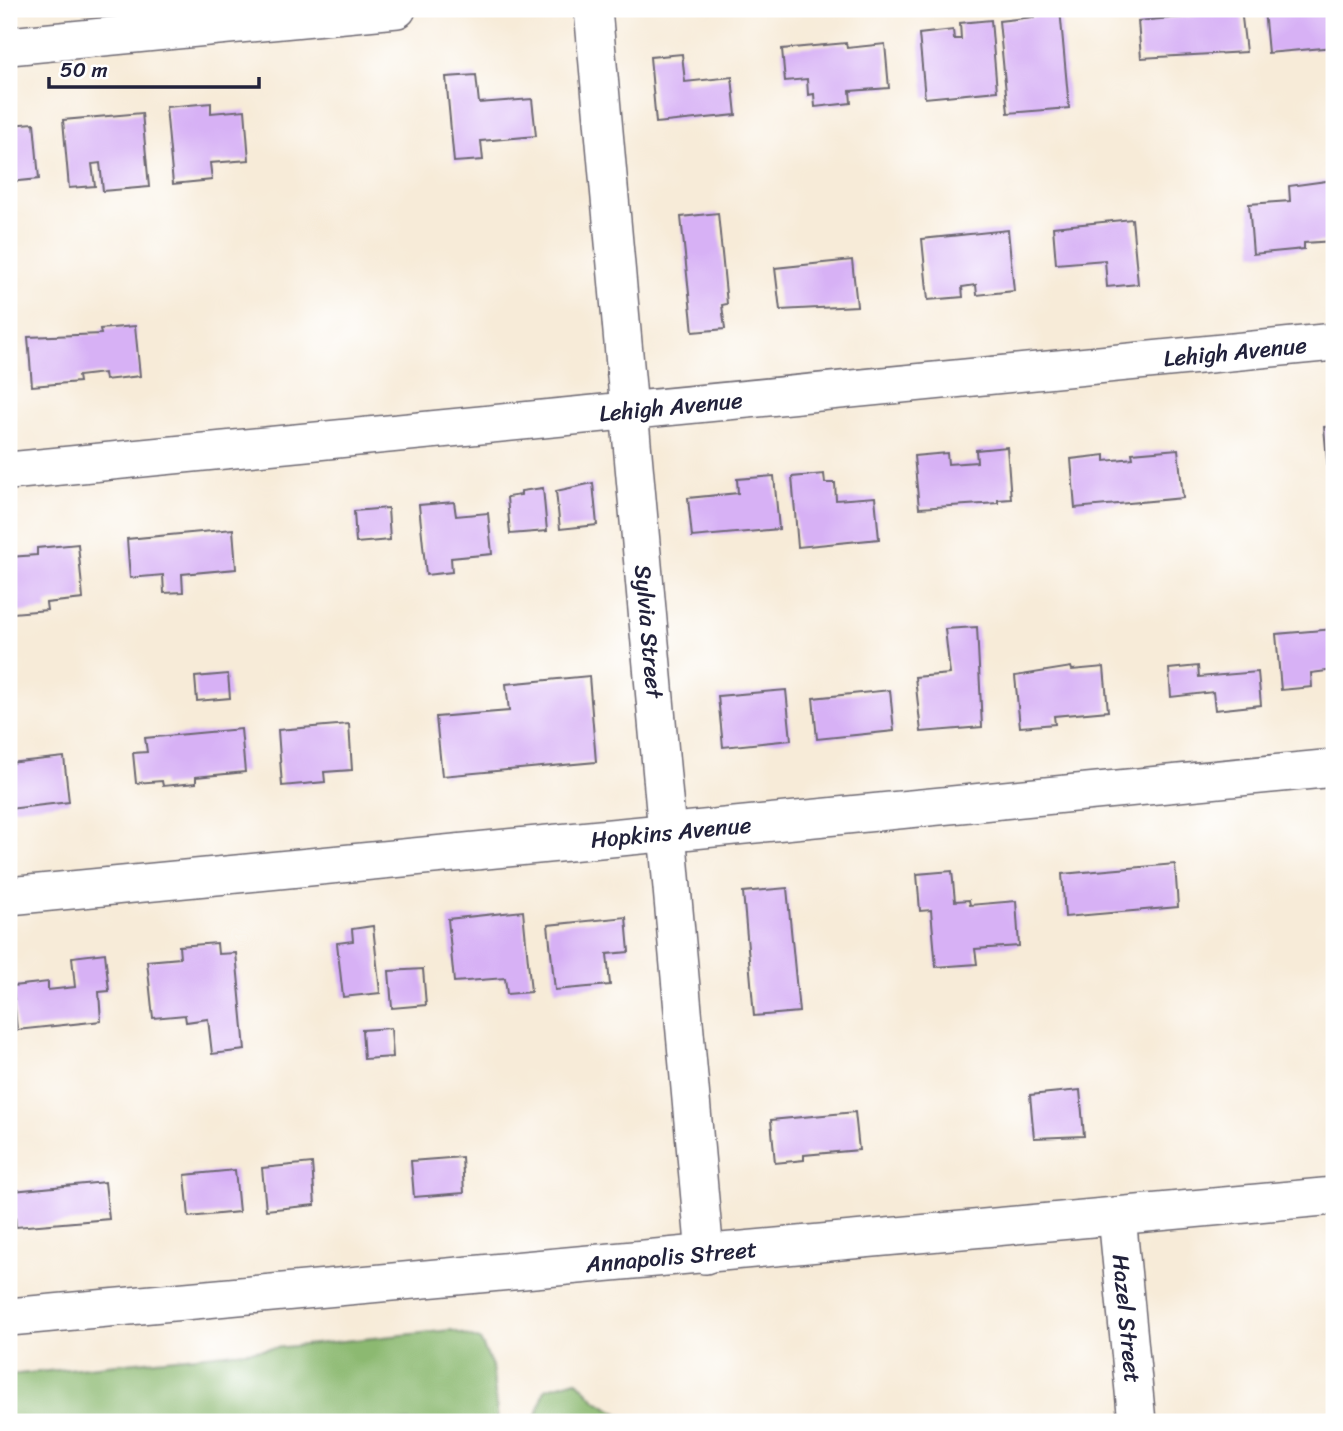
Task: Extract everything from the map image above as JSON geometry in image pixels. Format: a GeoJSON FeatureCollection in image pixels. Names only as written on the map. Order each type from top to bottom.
{"type":"FeatureCollection","features":[{"type":"Feature","properties":{"kind":"street"},"geometry":{"type":"LineString","coordinates":[[9,46],[397,9]]}},
{"type":"Feature","properties":{"kind":"street","name":"Sylvia Street"},"geometry":{"type":"LineString","coordinates":[[593,9],[705,1255]]}},
{"type":"Feature","properties":{"kind":"street","name":"Lehigh Avenue"},"geometry":{"type":"LineString","coordinates":[[9,471],[1334,342]]}},
{"type":"Feature","properties":{"kind":"street","name":"Hopkins Avenue"},"geometry":{"type":"LineString","coordinates":[[9,896],[1334,768]]}},
{"type":"Feature","properties":{"kind":"street","name":"Annapolis Street"},"geometry":{"type":"LineString","coordinates":[[9,1317],[1334,1196]]}},
{"type":"Feature","properties":{"kind":"street","name":"Hazel Street"},"geometry":{"type":"LineString","coordinates":[[1117,1216],[1137,1422]]}},
{"type":"Feature","properties":{"kind":"green space"},"geometry":{"type":"Polygon","coordinates":[[[451,1330],[480,1340],[492,1366],[498,1422],[9,1422],[9,1375],[451,1330]]]}},
{"type":"Feature","properties":{"kind":"green space"},"geometry":{"type":"Polygon","coordinates":[[[576,1380],[597,1401],[633,1422],[535,1422],[545,1389],[576,1380]]]}},
{"type":"Feature","properties":{"kind":"building"},"geometry":{"type":"Polygon","coordinates":[[[1060,9],[1069,108],[1008,113],[999,21],[1034,17],[1033,12],[1060,9]]]}},
{"type":"Feature","properties":{"kind":"building"},"geometry":{"type":"Polygon","coordinates":[[[1241,9],[1246,52],[1141,58],[1138,21],[1195,16],[1195,12],[1241,9]]]}},
{"type":"Feature","properties":{"kind":"building"},"geometry":{"type":"Polygon","coordinates":[[[1334,9],[1334,47],[1268,53],[1264,10],[1334,9]]]}},
{"type":"Feature","properties":{"kind":"building"},"geometry":{"type":"Polygon","coordinates":[[[991,20],[997,91],[925,98],[919,34],[953,30],[954,39],[961,39],[960,23],[991,20]]]}},
{"type":"Feature","properties":{"kind":"building"},"geometry":{"type":"Polygon","coordinates":[[[846,43],[847,48],[885,44],[889,88],[850,91],[851,103],[815,107],[814,94],[808,95],[807,79],[785,81],[782,49],[846,43]]]}},
{"type":"Feature","properties":{"kind":"building"},"geometry":{"type":"Polygon","coordinates":[[[682,54],[685,82],[732,77],[736,115],[656,123],[650,57],[682,54]]]}},
{"type":"Feature","properties":{"kind":"building"},"geometry":{"type":"Polygon","coordinates":[[[476,75],[479,103],[532,99],[536,136],[481,141],[483,160],[454,162],[446,77],[476,75]]]}},
{"type":"Feature","properties":{"kind":"building"},"geometry":{"type":"Polygon","coordinates":[[[211,103],[211,113],[245,110],[249,160],[210,163],[212,180],[173,184],[166,107],[211,103]]]}},
{"type":"Feature","properties":{"kind":"building"},"geometry":{"type":"Polygon","coordinates":[[[142,113],[149,187],[103,191],[100,163],[92,164],[95,186],[69,188],[63,120],[142,113]]]}},
{"type":"Feature","properties":{"kind":"building"},"geometry":{"type":"Polygon","coordinates":[[[34,123],[39,179],[9,182],[9,125],[34,123]]]}},
{"type":"Feature","properties":{"kind":"building"},"geometry":{"type":"Polygon","coordinates":[[[1334,180],[1334,241],[1304,243],[1304,249],[1253,254],[1249,204],[1290,201],[1289,186],[1334,180]]]}},
{"type":"Feature","properties":{"kind":"building"},"geometry":{"type":"Polygon","coordinates":[[[718,213],[727,304],[722,305],[725,329],[693,332],[681,217],[718,213]]]}},
{"type":"Feature","properties":{"kind":"building"},"geometry":{"type":"Polygon","coordinates":[[[1132,219],[1138,284],[1107,287],[1105,260],[1056,264],[1053,227],[1132,219]]]}},
{"type":"Feature","properties":{"kind":"building"},"geometry":{"type":"Polygon","coordinates":[[[1008,230],[1014,291],[977,295],[976,285],[962,287],[963,297],[928,300],[922,239],[1008,230]]]}},
{"type":"Feature","properties":{"kind":"building"},"geometry":{"type":"Polygon","coordinates":[[[852,260],[857,306],[780,310],[775,268],[852,260]]]}},
{"type":"Feature","properties":{"kind":"building"},"geometry":{"type":"Polygon","coordinates":[[[135,326],[140,376],[105,380],[104,373],[78,376],[79,382],[32,386],[28,337],[101,334],[100,329],[135,326]]]}},
{"type":"Feature","properties":{"kind":"building"},"geometry":{"type":"Polygon","coordinates":[[[1334,426],[1334,483],[1329,483],[1324,427],[1334,426]]]}},
{"type":"Feature","properties":{"kind":"building"},"geometry":{"type":"Polygon","coordinates":[[[1007,447],[1011,499],[998,500],[998,503],[919,508],[914,456],[947,453],[948,464],[977,462],[976,450],[1007,447]]]}},
{"type":"Feature","properties":{"kind":"building"},"geometry":{"type":"Polygon","coordinates":[[[1178,449],[1183,498],[1075,508],[1071,459],[1105,455],[1105,461],[1133,458],[1132,453],[1178,449]]]}},
{"type":"Feature","properties":{"kind":"building"},"geometry":{"type":"Polygon","coordinates":[[[824,474],[825,483],[835,483],[836,500],[875,497],[879,539],[798,547],[792,477],[824,474]]]}},
{"type":"Feature","properties":{"kind":"building"},"geometry":{"type":"Polygon","coordinates":[[[774,476],[779,529],[692,537],[688,498],[738,493],[737,479],[774,476]]]}},
{"type":"Feature","properties":{"kind":"building"},"geometry":{"type":"Polygon","coordinates":[[[593,483],[597,525],[560,529],[556,491],[593,483]]]}},
{"type":"Feature","properties":{"kind":"building"},"geometry":{"type":"Polygon","coordinates":[[[543,488],[547,531],[510,534],[507,497],[521,495],[521,491],[543,488]]]}},
{"type":"Feature","properties":{"kind":"building"},"geometry":{"type":"Polygon","coordinates":[[[454,502],[456,516],[488,513],[492,554],[451,558],[452,572],[426,575],[419,505],[454,502]]]}},
{"type":"Feature","properties":{"kind":"building"},"geometry":{"type":"Polygon","coordinates":[[[388,508],[390,540],[356,543],[354,511],[388,508]]]}},
{"type":"Feature","properties":{"kind":"building"},"geometry":{"type":"Polygon","coordinates":[[[233,529],[236,569],[182,574],[183,592],[164,593],[163,575],[130,578],[127,539],[233,529]]]}},
{"type":"Feature","properties":{"kind":"building"},"geometry":{"type":"Polygon","coordinates":[[[78,544],[83,599],[46,603],[47,610],[13,613],[9,557],[37,555],[37,548],[78,544]]]}},
{"type":"Feature","properties":{"kind":"building"},"geometry":{"type":"Polygon","coordinates":[[[977,627],[982,727],[921,732],[915,677],[950,674],[945,629],[977,627]]]}},
{"type":"Feature","properties":{"kind":"building"},"geometry":{"type":"Polygon","coordinates":[[[1334,629],[1334,670],[1311,673],[1312,687],[1281,690],[1276,634],[1334,629]]]}},
{"type":"Feature","properties":{"kind":"building"},"geometry":{"type":"Polygon","coordinates":[[[1198,666],[1199,677],[1258,672],[1261,705],[1215,710],[1213,692],[1171,697],[1169,669],[1198,666]]]}},
{"type":"Feature","properties":{"kind":"building"},"geometry":{"type":"Polygon","coordinates":[[[1071,667],[1072,670],[1104,667],[1108,711],[1054,716],[1055,724],[1020,727],[1015,676],[1071,667]]]}},
{"type":"Feature","properties":{"kind":"building"},"geometry":{"type":"Polygon","coordinates":[[[228,674],[230,698],[197,701],[195,677],[228,674]]]}},
{"type":"Feature","properties":{"kind":"building"},"geometry":{"type":"Polygon","coordinates":[[[589,676],[596,762],[442,776],[436,717],[509,711],[506,684],[589,676]]]}},
{"type":"Feature","properties":{"kind":"building"},"geometry":{"type":"Polygon","coordinates":[[[786,690],[791,740],[723,747],[718,696],[786,690]]]}},
{"type":"Feature","properties":{"kind":"building"},"geometry":{"type":"Polygon","coordinates":[[[890,690],[894,731],[817,739],[813,698],[890,690]]]}},
{"type":"Feature","properties":{"kind":"building"},"geometry":{"type":"Polygon","coordinates":[[[349,724],[352,770],[324,772],[325,782],[282,786],[278,730],[349,724]]]}},
{"type":"Feature","properties":{"kind":"building"},"geometry":{"type":"Polygon","coordinates":[[[241,729],[245,772],[196,777],[196,783],[163,786],[162,781],[136,783],[133,753],[147,752],[145,738],[241,729]]]}},
{"type":"Feature","properties":{"kind":"building"},"geometry":{"type":"Polygon","coordinates":[[[64,757],[69,802],[9,809],[9,763],[64,757]]]}},
{"type":"Feature","properties":{"kind":"building"},"geometry":{"type":"Polygon","coordinates":[[[1175,864],[1178,907],[1065,917],[1062,874],[1175,864]]]}},
{"type":"Feature","properties":{"kind":"building"},"geometry":{"type":"Polygon","coordinates":[[[952,871],[955,901],[969,900],[970,905],[1016,901],[1019,946],[975,949],[977,964],[936,967],[931,910],[920,911],[917,874],[952,871]]]}},
{"type":"Feature","properties":{"kind":"building"},"geometry":{"type":"Polygon","coordinates":[[[787,888],[799,1012],[754,1016],[743,892],[787,888]]]}},
{"type":"Feature","properties":{"kind":"building"},"geometry":{"type":"Polygon","coordinates":[[[523,911],[531,992],[507,994],[505,978],[454,982],[448,919],[523,911]]]}},
{"type":"Feature","properties":{"kind":"building"},"geometry":{"type":"Polygon","coordinates":[[[626,917],[629,952],[607,954],[610,985],[555,990],[548,925],[626,917]]]}},
{"type":"Feature","properties":{"kind":"building"},"geometry":{"type":"Polygon","coordinates":[[[373,926],[380,993],[343,997],[337,943],[353,941],[352,929],[373,926]]]}},
{"type":"Feature","properties":{"kind":"building"},"geometry":{"type":"Polygon","coordinates":[[[217,943],[218,954],[236,953],[245,1050],[212,1054],[208,1019],[186,1022],[185,1015],[153,1018],[147,961],[180,958],[179,946],[217,943]]]}},
{"type":"Feature","properties":{"kind":"building"},"geometry":{"type":"Polygon","coordinates":[[[105,953],[109,991],[99,992],[101,1021],[17,1030],[13,986],[48,982],[48,990],[75,987],[72,957],[105,953]]]}},
{"type":"Feature","properties":{"kind":"building"},"geometry":{"type":"Polygon","coordinates":[[[423,969],[426,1005],[392,1008],[389,971],[423,969]]]}},
{"type":"Feature","properties":{"kind":"building"},"geometry":{"type":"Polygon","coordinates":[[[391,1028],[393,1057],[364,1059],[362,1030],[391,1028]]]}},
{"type":"Feature","properties":{"kind":"building"},"geometry":{"type":"Polygon","coordinates":[[[1080,1090],[1084,1136],[1034,1138],[1030,1095],[1080,1090]]]}},
{"type":"Feature","properties":{"kind":"building"},"geometry":{"type":"Polygon","coordinates":[[[855,1112],[859,1150],[804,1155],[804,1160],[775,1163],[771,1120],[855,1112]]]}},
{"type":"Feature","properties":{"kind":"building"},"geometry":{"type":"Polygon","coordinates":[[[462,1157],[464,1193],[414,1197],[411,1161],[462,1157]]]}},
{"type":"Feature","properties":{"kind":"building"},"geometry":{"type":"Polygon","coordinates":[[[312,1163],[315,1205],[266,1210],[262,1168],[312,1163]]]}},
{"type":"Feature","properties":{"kind":"building"},"geometry":{"type":"Polygon","coordinates":[[[235,1170],[239,1212],[189,1217],[185,1175],[235,1170]]]}},
{"type":"Feature","properties":{"kind":"building"},"geometry":{"type":"Polygon","coordinates":[[[105,1182],[109,1219],[16,1227],[13,1191],[105,1182]]]}}]}
